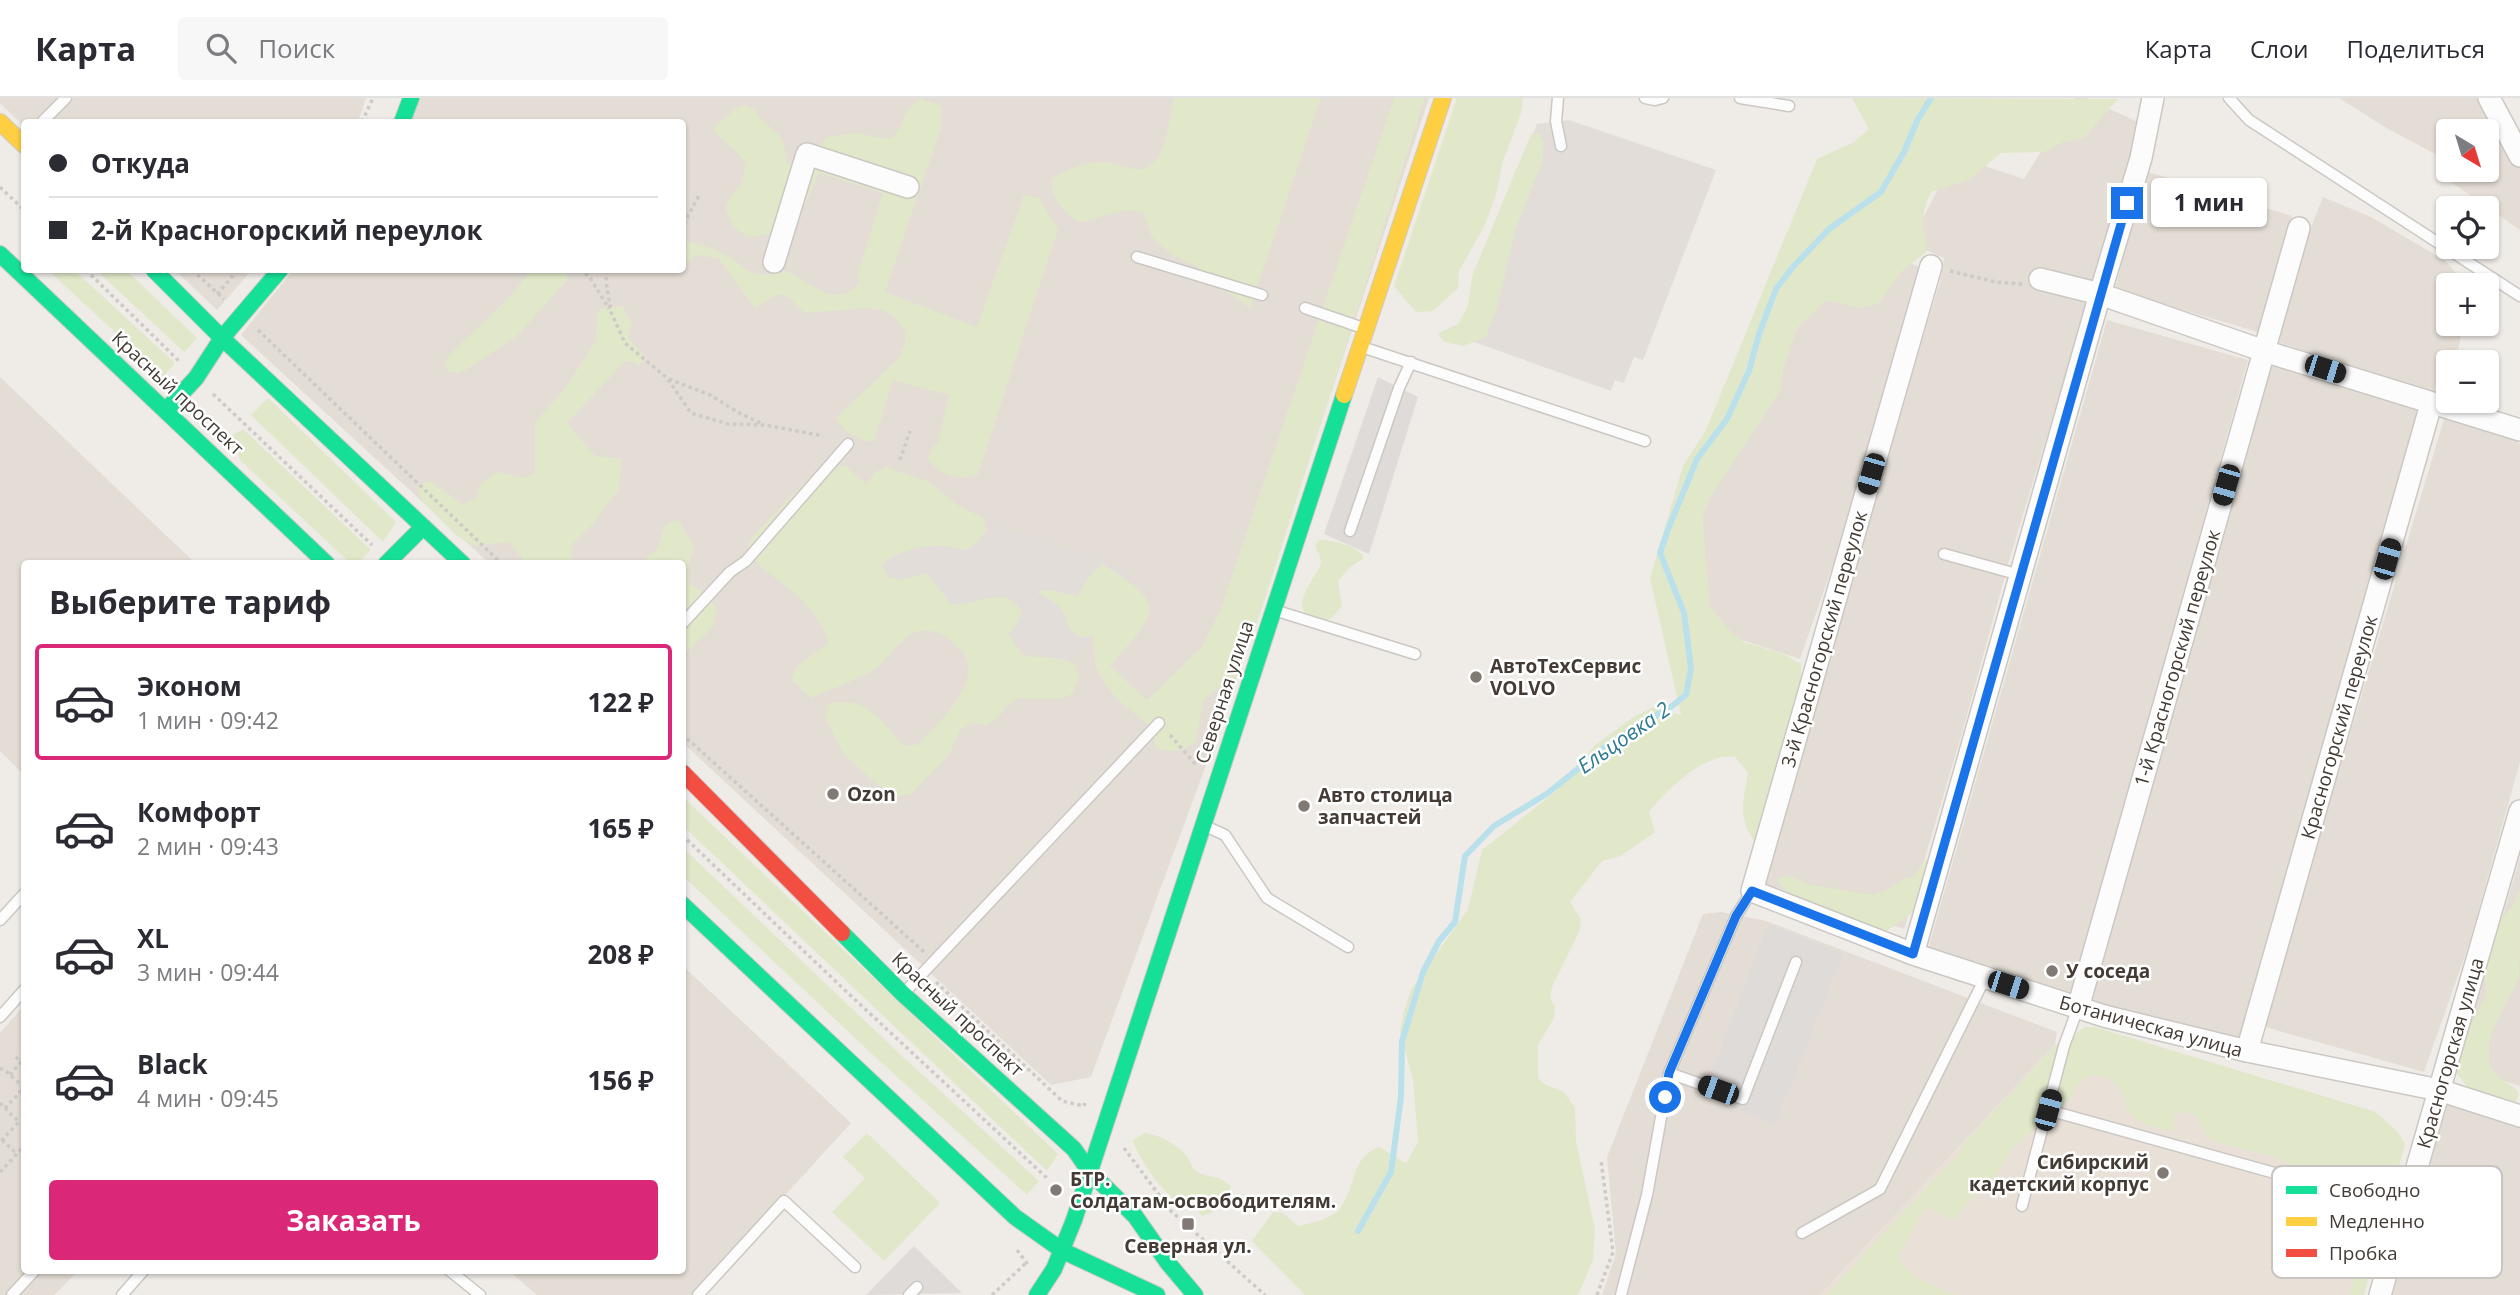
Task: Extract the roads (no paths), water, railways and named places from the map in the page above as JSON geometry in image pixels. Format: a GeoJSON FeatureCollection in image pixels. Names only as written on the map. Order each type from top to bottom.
{"type":"FeatureCollection","features":[{"type":"Feature","properties":{"kind":"main road"},"geometry":{"type":"LineString","coordinates":[[403,119],[411,98]]}},
{"type":"Feature","properties":{"kind":"main road","name":"Северная улица"},"geometry":{"type":"LineString","coordinates":[[1037,1295],[1046,1284],[1063,1251],[1090,1172],[1443,98]]}},
{"type":"Feature","properties":{"kind":"main road"},"geometry":{"type":"LineString","coordinates":[[0,122],[21,142]]}},
{"type":"Feature","properties":{"kind":"main road","name":"Красный проспект"},"geometry":{"type":"LineString","coordinates":[[0,254],[323,560]]}},
{"type":"Feature","properties":{"kind":"main road"},"geometry":{"type":"LineString","coordinates":[[157,273],[222,338],[459,560]]}},
{"type":"Feature","properties":{"kind":"main road"},"geometry":{"type":"LineString","coordinates":[[166,410],[196,378],[222,338],[277,273]]}},
{"type":"Feature","properties":{"kind":"main road"},"geometry":{"type":"LineString","coordinates":[[389,560],[423,527]]}},
{"type":"Feature","properties":{"kind":"main road","name":"Красный проспект"},"geometry":{"type":"LineString","coordinates":[[686,776],[903,993],[1074,1149],[1090,1172],[1135,1216],[1168,1264],[1195,1295]]}},
{"type":"Feature","properties":{"kind":"main road"},"geometry":{"type":"LineString","coordinates":[[686,908],[1014,1217],[1063,1251],[1157,1295]]}},
{"type":"Feature","properties":{"kind":"street"},"geometry":{"type":"LineString","coordinates":[[1913,954],[2099,294],[2141,158],[2153,98]]}},
{"type":"Feature","properties":{"kind":"street"},"geometry":{"type":"LineString","coordinates":[[2489,98],[2520,156]]}},
{"type":"Feature","properties":{"kind":"street"},"geometry":{"type":"LineString","coordinates":[[774,262],[807,154],[908,187]]}},
{"type":"Feature","properties":{"kind":"street","name":"1-й Красногорский переулок"},"geometry":{"type":"LineString","coordinates":[[2078,1008],[2299,228]]}},
{"type":"Feature","properties":{"kind":"street","name":"3-й Красногорский переулок"},"geometry":{"type":"LineString","coordinates":[[1752,891],[1931,266]]}},
{"type":"Feature","properties":{"kind":"street"},"geometry":{"type":"LineString","coordinates":[[2040,279],[2099,294],[2264,351],[2520,430]]}},
{"type":"Feature","properties":{"kind":"street","name":"Красногорский переулок"},"geometry":{"type":"LineString","coordinates":[[2247,1051],[2431,404]]}},
{"type":"Feature","properties":{"kind":"street","name":"Красногорская улица"},"geometry":{"type":"LineString","coordinates":[[2417,1166],[2520,811]]}},
{"type":"Feature","properties":{"kind":"street","name":"Ботаническая улица"},"geometry":{"type":"LineString","coordinates":[[1752,891],[1913,954],[2078,1008],[2247,1051],[2439,1090],[2520,1116]]}},
{"type":"Feature","properties":{"kind":"street","name":"Красногорская улица"},"geometry":{"type":"LineString","coordinates":[[2380,1295],[2385,1278]]}},
{"type":"Feature","properties":{"kind":"lane"},"geometry":{"type":"LineString","coordinates":[[45,119],[66,98]]}},
{"type":"Feature","properties":{"kind":"lane"},"geometry":{"type":"LineString","coordinates":[[1558,98],[1556,121],[1561,146]]}},
{"type":"Feature","properties":{"kind":"lane"},"geometry":{"type":"LineString","coordinates":[[1645,98],[1663,98]]}},
{"type":"Feature","properties":{"kind":"lane"},"geometry":{"type":"LineString","coordinates":[[1740,98],[1789,106]]}},
{"type":"Feature","properties":{"kind":"lane"},"geometry":{"type":"LineString","coordinates":[[2229,98],[2249,120],[2520,296]]}},
{"type":"Feature","properties":{"kind":"lane"},"geometry":{"type":"LineString","coordinates":[[1138,257],[1262,295]]}},
{"type":"Feature","properties":{"kind":"lane"},"geometry":{"type":"LineString","coordinates":[[1305,308],[1366,329]]}},
{"type":"Feature","properties":{"kind":"lane"},"geometry":{"type":"LineString","coordinates":[[1360,347],[1645,441]]}},
{"type":"Feature","properties":{"kind":"lane"},"geometry":{"type":"LineString","coordinates":[[1350,531],[1399,388],[1411,362]]}},
{"type":"Feature","properties":{"kind":"lane"},"geometry":{"type":"LineString","coordinates":[[686,620],[730,572],[746,561],[848,444]]}},
{"type":"Feature","properties":{"kind":"lane"},"geometry":{"type":"LineString","coordinates":[[1944,554],[2020,575]]}},
{"type":"Feature","properties":{"kind":"lane"},"geometry":{"type":"LineString","coordinates":[[1273,610],[1415,654]]}},
{"type":"Feature","properties":{"kind":"lane"},"geometry":{"type":"LineString","coordinates":[[903,993],[1160,723]]}},
{"type":"Feature","properties":{"kind":"lane"},"geometry":{"type":"LineString","coordinates":[[1203,825],[1225,835],[1267,898],[1348,947]]}},
{"type":"Feature","properties":{"kind":"lane"},"geometry":{"type":"LineString","coordinates":[[1621,1295],[1647,1195],[1669,1073],[1736,916],[1752,891]]}},
{"type":"Feature","properties":{"kind":"lane"},"geometry":{"type":"LineString","coordinates":[[0,920],[21,897]]}},
{"type":"Feature","properties":{"kind":"lane"},"geometry":{"type":"LineString","coordinates":[[1669,1073],[1743,1099],[1796,962]]}},
{"type":"Feature","properties":{"kind":"lane"},"geometry":{"type":"LineString","coordinates":[[1802,1233],[1880,1189],[1985,978]]}},
{"type":"Feature","properties":{"kind":"lane"},"geometry":{"type":"LineString","coordinates":[[0,1017],[21,993]]}},
{"type":"Feature","properties":{"kind":"lane"},"geometry":{"type":"LineString","coordinates":[[2022,1206],[2064,1046],[2078,1008]]}},
{"type":"Feature","properties":{"kind":"lane"},"geometry":{"type":"LineString","coordinates":[[2048,1110],[2272,1172]]}},
{"type":"Feature","properties":{"kind":"lane"},"geometry":{"type":"LineString","coordinates":[[698,1295],[784,1201],[855,1267]]}},
{"type":"Feature","properties":{"kind":"lane"},"geometry":{"type":"LineString","coordinates":[[12,1295],[31,1274]]}},
{"type":"Feature","properties":{"kind":"lane"},"geometry":{"type":"LineString","coordinates":[[122,1295],[140,1274]]}},
{"type":"Feature","properties":{"kind":"lane"},"geometry":{"type":"LineString","coordinates":[[454,1274],[480,1295]]}},
{"type":"Feature","properties":{"kind":"waterway","name":"Ельцовка 2"},"geometry":{"type":"LineString","coordinates":[[1358,1231],[1391,1172],[1401,1097],[1402,1041],[1423,972],[1439,941],[1455,922],[1465,856],[1494,826],[1548,793],[1606,746],[1668,709],[1686,695],[1691,668],[1684,613],[1660,553],[1669,527],[1697,459],[1727,419],[1749,371],[1776,289],[1829,229],[1881,192],[1931,98]]}},
{"type":"Feature","properties":{"kind":"place","name":"АвтоТехСервис VOLVO"},"geometry":{"type":"Point","coordinates":[1476,677]}},
{"type":"Feature","properties":{"kind":"place","name":"Ozon"},"geometry":{"type":"Point","coordinates":[833,794]}},
{"type":"Feature","properties":{"kind":"place","name":"Авто столица запчастей"},"geometry":{"type":"Point","coordinates":[1304,806]}},
{"type":"Feature","properties":{"kind":"place","name":"У соседа"},"geometry":{"type":"Point","coordinates":[2052,971]}},
{"type":"Feature","properties":{"kind":"place","name":"Сибирский кадетский корпус"},"geometry":{"type":"Point","coordinates":[2163,1173]}},
{"type":"Feature","properties":{"kind":"place","name":"БТР. Солдатам-освободителям."},"geometry":{"type":"Point","coordinates":[1056,1190]}},
{"type":"Feature","properties":{"kind":"place","name":"Северная ул."},"geometry":{"type":"Point","coordinates":[1188,1224]}}]}
